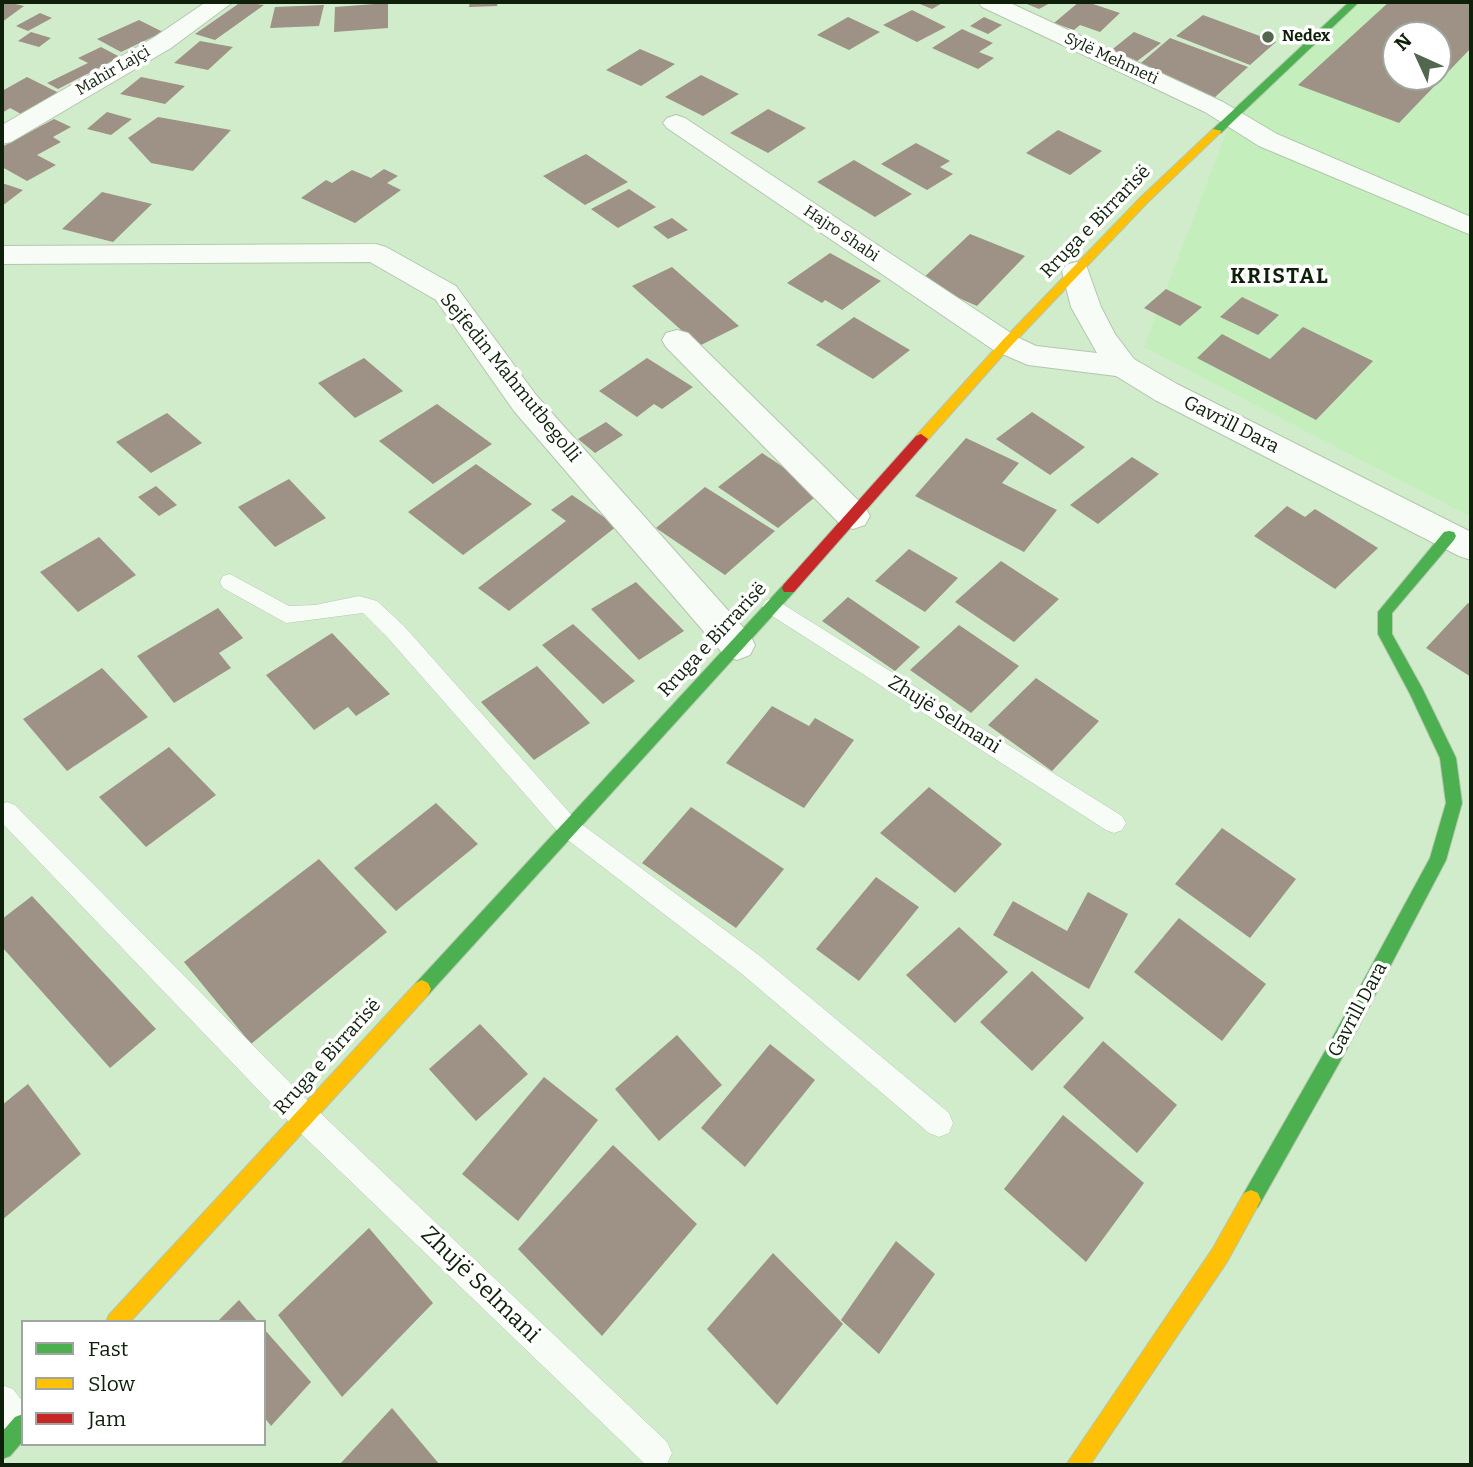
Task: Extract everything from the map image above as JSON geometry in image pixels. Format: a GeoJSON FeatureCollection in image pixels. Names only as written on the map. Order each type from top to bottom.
{"type":"FeatureCollection","features":[{"type":"Feature","properties":{"kind":"street","name":"Mahir Lajçi"},"geometry":{"type":"LineString","coordinates":[[2,136],[162,43],[221,2]]}},
{"type":"Feature","properties":{"kind":"street","name":"Sylë Mehmeti"},"geometry":{"type":"LineString","coordinates":[[990,2],[1232,118],[1268,140],[1471,227]]}},
{"type":"Feature","properties":{"kind":"street","name":"Rruga e Birrarisë"},"geometry":{"type":"LineString","coordinates":[[118,1320],[773,606],[1006,344],[1144,200],[1354,2]]}},
{"type":"Feature","properties":{"kind":"street","name":"Hajro Shabi"},"geometry":{"type":"LineString","coordinates":[[676,124],[1006,344]]}},
{"type":"Feature","properties":{"kind":"street","name":"Sejfedin Mahmutbegolli"},"geometry":{"type":"LineString","coordinates":[[2,256],[376,253],[446,293],[525,403],[737,645]]}},
{"type":"Feature","properties":{"kind":"street"},"geometry":{"type":"LineString","coordinates":[[1076,271],[1086,307],[1102,338],[1123,366]]}},
{"type":"Feature","properties":{"kind":"street"},"geometry":{"type":"LineString","coordinates":[[677,340],[853,516]]}},
{"type":"Feature","properties":{"kind":"street","name":"Gavrill Dara"},"geometry":{"type":"LineString","coordinates":[[1006,344],[1028,355],[1043,358],[1123,366],[1166,392],[1460,541],[1385,611],[1384,634],[1417,692],[1448,758],[1454,803],[1438,860],[1335,1052],[1220,1255],[1077,1465]]}},
{"type":"Feature","properties":{"kind":"lane"},"geometry":{"type":"LineString","coordinates":[[230,582],[286,615],[315,613],[351,605],[370,607],[396,632],[568,827],[751,965],[939,1123]]}},
{"type":"Feature","properties":{"kind":"lane","name":"Zhujë Selmani"},"geometry":{"type":"LineString","coordinates":[[773,606],[1114,823]]}},
{"type":"Feature","properties":{"kind":"lane","name":"Zhujë Selmani"},"geometry":{"type":"LineString","coordinates":[[7,812],[303,1116],[656,1453]]}},
{"type":"Feature","properties":{"kind":"lane"},"geometry":{"type":"LineString","coordinates":[[2,1400],[15,1433]]}},
{"type":"Feature","properties":{"kind":"shaded area"},"geometry":{"type":"Polygon","coordinates":[[[1353,2],[1471,2],[1471,517],[1144,347],[1232,118],[1353,2]]]}},
{"type":"Feature","properties":{"kind":"building"},"geometry":{"type":"Polygon","coordinates":[[[2,2],[7,2],[24,6],[2,22],[2,2]]]}},
{"type":"Feature","properties":{"kind":"building"},"geometry":{"type":"Polygon","coordinates":[[[241,2],[264,5],[215,40],[195,34],[241,2]]]}},
{"type":"Feature","properties":{"kind":"building"},"geometry":{"type":"Polygon","coordinates":[[[470,2],[498,2],[497,6],[469,7],[470,2]]]}},
{"type":"Feature","properties":{"kind":"building"},"geometry":{"type":"Polygon","coordinates":[[[915,2],[944,2],[932,9],[915,2]]]}},
{"type":"Feature","properties":{"kind":"building"},"geometry":{"type":"Polygon","coordinates":[[[1022,2],[1052,2],[1039,9],[1022,2]]]}},
{"type":"Feature","properties":{"kind":"building"},"geometry":{"type":"Polygon","coordinates":[[[1079,2],[1120,13],[1100,32],[1080,25],[1074,30],[1054,23],[1079,2]]]}},
{"type":"Feature","properties":{"kind":"building"},"geometry":{"type":"Polygon","coordinates":[[[1389,2],[1471,2],[1471,48],[1452,68],[1452,21],[1382,21],[1382,91],[1430,91],[1399,123],[1298,85],[1389,2]]]}},
{"type":"Feature","properties":{"kind":"building"},"geometry":{"type":"Polygon","coordinates":[[[388,3],[388,28],[334,32],[335,7],[388,3]]]}},
{"type":"Feature","properties":{"kind":"building"},"geometry":{"type":"Polygon","coordinates":[[[324,5],[319,26],[270,28],[275,7],[324,5]]]}},
{"type":"Feature","properties":{"kind":"building"},"geometry":{"type":"Polygon","coordinates":[[[912,10],[946,27],[917,42],[883,25],[912,10]]]}},
{"type":"Feature","properties":{"kind":"building"},"geometry":{"type":"Polygon","coordinates":[[[40,13],[52,18],[28,31],[16,26],[40,13]]]}},
{"type":"Feature","properties":{"kind":"building"},"geometry":{"type":"Polygon","coordinates":[[[1203,15],[1276,42],[1250,65],[1176,36],[1203,15]]]}},
{"type":"Feature","properties":{"kind":"building"},"geometry":{"type":"Polygon","coordinates":[[[848,17],[880,32],[849,50],[817,35],[848,17]]]}},
{"type":"Feature","properties":{"kind":"building"},"geometry":{"type":"Polygon","coordinates":[[[984,17],[1002,25],[988,34],[970,26],[984,17]]]}},
{"type":"Feature","properties":{"kind":"building"},"geometry":{"type":"Polygon","coordinates":[[[139,20],[163,32],[121,52],[97,39],[139,20]]]}},
{"type":"Feature","properties":{"kind":"building"},"geometry":{"type":"Polygon","coordinates":[[[962,29],[993,43],[979,52],[994,58],[978,69],[932,48],[962,29]]]}},
{"type":"Feature","properties":{"kind":"building"},"geometry":{"type":"Polygon","coordinates":[[[31,32],[51,38],[39,47],[18,41],[31,32]]]}},
{"type":"Feature","properties":{"kind":"building"},"geometry":{"type":"Polygon","coordinates":[[[1134,32],[1161,43],[1136,62],[1109,52],[1134,32]]]}},
{"type":"Feature","properties":{"kind":"building"},"geometry":{"type":"Polygon","coordinates":[[[1170,38],[1248,67],[1214,98],[1135,68],[1170,38]]]}},
{"type":"Feature","properties":{"kind":"building"},"geometry":{"type":"Polygon","coordinates":[[[200,41],[233,47],[208,70],[174,63],[200,41]]]}},
{"type":"Feature","properties":{"kind":"building"},"geometry":{"type":"Polygon","coordinates":[[[101,47],[120,57],[58,89],[47,83],[88,63],[78,58],[101,47]]]}},
{"type":"Feature","properties":{"kind":"building"},"geometry":{"type":"Polygon","coordinates":[[[640,49],[675,64],[641,86],[606,70],[640,49]]]}},
{"type":"Feature","properties":{"kind":"building"},"geometry":{"type":"Polygon","coordinates":[[[701,75],[739,94],[703,116],[665,97],[701,75]]]}},
{"type":"Feature","properties":{"kind":"building"},"geometry":{"type":"Polygon","coordinates":[[[27,77],[59,93],[21,114],[10,108],[2,113],[2,91],[27,77]]]}},
{"type":"Feature","properties":{"kind":"building"},"geometry":{"type":"Polygon","coordinates":[[[141,77],[185,86],[165,104],[120,94],[141,77]]]}},
{"type":"Feature","properties":{"kind":"building"},"geometry":{"type":"Polygon","coordinates":[[[768,109],[806,128],[768,153],[730,133],[768,109]]]}},
{"type":"Feature","properties":{"kind":"building"},"geometry":{"type":"Polygon","coordinates":[[[107,112],[132,119],[111,135],[87,129],[107,112]]]}},
{"type":"Feature","properties":{"kind":"building"},"geometry":{"type":"Polygon","coordinates":[[[158,117],[231,130],[193,171],[151,163],[128,138],[158,117]]]}},
{"type":"Feature","properties":{"kind":"building"},"geometry":{"type":"Polygon","coordinates":[[[54,119],[71,127],[53,137],[61,142],[37,155],[56,165],[27,181],[2,167],[2,147],[54,119]]]}},
{"type":"Feature","properties":{"kind":"building"},"geometry":{"type":"Polygon","coordinates":[[[1058,130],[1102,151],[1070,175],[1026,153],[1058,130]]]}},
{"type":"Feature","properties":{"kind":"building"},"geometry":{"type":"Polygon","coordinates":[[[916,143],[950,161],[940,167],[953,174],[927,190],[881,164],[916,143]]]}},
{"type":"Feature","properties":{"kind":"building"},"geometry":{"type":"Polygon","coordinates":[[[586,154],[628,182],[585,205],[543,176],[586,154]]]}},
{"type":"Feature","properties":{"kind":"building"},"geometry":{"type":"Polygon","coordinates":[[[854,160],[912,194],[875,217],[817,182],[854,160]]]}},
{"type":"Feature","properties":{"kind":"building"},"geometry":{"type":"Polygon","coordinates":[[[384,169],[398,176],[387,183],[401,190],[355,223],[301,198],[326,180],[332,183],[352,170],[371,178],[384,169]]]}},
{"type":"Feature","properties":{"kind":"building"},"geometry":{"type":"Polygon","coordinates":[[[2,183],[23,190],[2,206],[2,183]]]}},
{"type":"Feature","properties":{"kind":"building"},"geometry":{"type":"Polygon","coordinates":[[[629,189],[656,207],[618,228],[591,209],[629,189]]]}},
{"type":"Feature","properties":{"kind":"building"},"geometry":{"type":"Polygon","coordinates":[[[102,192],[152,204],[113,242],[62,229],[102,192]]]}},
{"type":"Feature","properties":{"kind":"building"},"geometry":{"type":"Polygon","coordinates":[[[672,218],[688,230],[668,239],[653,227],[672,218]]]}},
{"type":"Feature","properties":{"kind":"building"},"geometry":{"type":"Polygon","coordinates":[[[970,234],[1025,256],[977,306],[920,281],[970,234]]]}},
{"type":"Feature","properties":{"kind":"building"},"geometry":{"type":"Polygon","coordinates":[[[830,253],[881,281],[842,310],[825,300],[822,303],[787,283],[830,253]]]}},
{"type":"Feature","properties":{"kind":"building"},"geometry":{"type":"Polygon","coordinates":[[[672,267],[739,326],[699,346],[632,286],[672,267]]]}},
{"type":"Feature","properties":{"kind":"building"},"geometry":{"type":"Polygon","coordinates":[[[1166,289],[1202,307],[1180,326],[1144,308],[1166,289]]]}},
{"type":"Feature","properties":{"kind":"building"},"geometry":{"type":"Polygon","coordinates":[[[1242,297],[1279,315],[1258,335],[1220,317],[1242,297]]]}},
{"type":"Feature","properties":{"kind":"building"},"geometry":{"type":"Polygon","coordinates":[[[854,317],[910,350],[873,379],[816,345],[854,317]]]}},
{"type":"Feature","properties":{"kind":"building"},"geometry":{"type":"Polygon","coordinates":[[[1303,327],[1373,361],[1316,420],[1197,358],[1222,334],[1270,359],[1303,327]]]}},
{"type":"Feature","properties":{"kind":"building"},"geometry":{"type":"Polygon","coordinates":[[[364,358],[403,391],[355,418],[318,383],[364,358]]]}},
{"type":"Feature","properties":{"kind":"building"},"geometry":{"type":"Polygon","coordinates":[[[647,358],[693,387],[662,409],[654,404],[637,417],[599,391],[647,358]]]}},
{"type":"Feature","properties":{"kind":"building"},"geometry":{"type":"Polygon","coordinates":[[[437,404],[492,444],[433,484],[379,441],[437,404]]]}},
{"type":"Feature","properties":{"kind":"building"},"geometry":{"type":"Polygon","coordinates":[[[1032,412],[1085,447],[1050,475],[996,439],[1032,412]]]}},
{"type":"Feature","properties":{"kind":"building"},"geometry":{"type":"Polygon","coordinates":[[[167,413],[202,443],[151,473],[116,442],[167,413]]]}},
{"type":"Feature","properties":{"kind":"building"},"geometry":{"type":"Polygon","coordinates":[[[606,422],[623,435],[595,453],[578,439],[606,422]]]}},
{"type":"Feature","properties":{"kind":"building"},"geometry":{"type":"Polygon","coordinates":[[[966,438],[1019,463],[1002,483],[1057,510],[1024,552],[915,496],[966,438]]]}},
{"type":"Feature","properties":{"kind":"building"},"geometry":{"type":"Polygon","coordinates":[[[762,453],[821,492],[778,528],[718,487],[762,453]]]}},
{"type":"Feature","properties":{"kind":"building"},"geometry":{"type":"Polygon","coordinates":[[[1132,457],[1159,474],[1098,524],[1070,505],[1132,457]]]}},
{"type":"Feature","properties":{"kind":"building"},"geometry":{"type":"Polygon","coordinates":[[[476,464],[532,504],[463,555],[408,512],[476,464]]]}},
{"type":"Feature","properties":{"kind":"building"},"geometry":{"type":"Polygon","coordinates":[[[289,479],[326,518],[275,547],[238,507],[289,479]]]}},
{"type":"Feature","properties":{"kind":"building"},"geometry":{"type":"Polygon","coordinates":[[[156,486],[177,505],[159,516],[138,497],[156,486]]]}},
{"type":"Feature","properties":{"kind":"building"},"geometry":{"type":"Polygon","coordinates":[[[705,487],[775,531],[725,575],[656,528],[705,487]]]}},
{"type":"Feature","properties":{"kind":"building"},"geometry":{"type":"Polygon","coordinates":[[[572,495],[617,526],[509,611],[478,588],[566,521],[551,510],[572,495]]]}},
{"type":"Feature","properties":{"kind":"building"},"geometry":{"type":"Polygon","coordinates":[[[1287,506],[1305,517],[1315,509],[1378,548],[1335,589],[1254,536],[1287,506]]]}},
{"type":"Feature","properties":{"kind":"building"},"geometry":{"type":"Polygon","coordinates":[[[99,537],[136,575],[78,612],[40,572],[99,537]]]}},
{"type":"Feature","properties":{"kind":"building"},"geometry":{"type":"Polygon","coordinates":[[[909,549],[958,578],[925,612],[875,581],[909,549]]]}},
{"type":"Feature","properties":{"kind":"building"},"geometry":{"type":"Polygon","coordinates":[[[1001,561],[1059,599],[1014,642],[955,602],[1001,561]]]}},
{"type":"Feature","properties":{"kind":"building"},"geometry":{"type":"Polygon","coordinates":[[[636,582],[684,631],[639,660],[591,609],[636,582]]]}},
{"type":"Feature","properties":{"kind":"building"},"geometry":{"type":"Polygon","coordinates":[[[848,597],[920,647],[895,671],[822,621],[848,597]]]}},
{"type":"Feature","properties":{"kind":"building"},"geometry":{"type":"Polygon","coordinates":[[[1468,603],[1471,605],[1471,677],[1426,648],[1468,603]]]}},
{"type":"Feature","properties":{"kind":"building"},"geometry":{"type":"Polygon","coordinates":[[[218,608],[243,638],[219,653],[231,668],[174,703],[137,656],[218,608]]]}},
{"type":"Feature","properties":{"kind":"building"},"geometry":{"type":"Polygon","coordinates":[[[573,624],[635,681],[603,704],[542,645],[573,624]]]}},
{"type":"Feature","properties":{"kind":"building"},"geometry":{"type":"Polygon","coordinates":[[[959,625],[1019,666],[971,713],[910,670],[959,625]]]}},
{"type":"Feature","properties":{"kind":"building"},"geometry":{"type":"Polygon","coordinates":[[[332,633],[390,694],[356,716],[348,707],[314,730],[266,675],[332,633]]]}},
{"type":"Feature","properties":{"kind":"building"},"geometry":{"type":"Polygon","coordinates":[[[537,666],[590,723],[534,760],[481,702],[537,666]]]}},
{"type":"Feature","properties":{"kind":"building"},"geometry":{"type":"Polygon","coordinates":[[[102,668],[148,717],[67,771],[23,719],[102,668]]]}},
{"type":"Feature","properties":{"kind":"building"},"geometry":{"type":"Polygon","coordinates":[[[1036,678],[1099,721],[1052,771],[988,725],[1036,678]]]}},
{"type":"Feature","properties":{"kind":"building"},"geometry":{"type":"Polygon","coordinates":[[[772,706],[809,726],[815,718],[854,740],[804,808],[726,763],[772,706]]]}},
{"type":"Feature","properties":{"kind":"building"},"geometry":{"type":"Polygon","coordinates":[[[169,747],[216,795],[146,847],[99,797],[169,747]]]}},
{"type":"Feature","properties":{"kind":"building"},"geometry":{"type":"Polygon","coordinates":[[[929,787],[1002,844],[955,893],[880,833],[929,787]]]}},
{"type":"Feature","properties":{"kind":"building"},"geometry":{"type":"Polygon","coordinates":[[[436,803],[478,844],[396,911],[354,868],[436,803]]]}},
{"type":"Feature","properties":{"kind":"building"},"geometry":{"type":"Polygon","coordinates":[[[691,807],[784,869],[736,928],[642,863],[691,807]]]}},
{"type":"Feature","properties":{"kind":"building"},"geometry":{"type":"Polygon","coordinates":[[[1222,828],[1296,879],[1250,938],[1175,884],[1222,828]]]}},
{"type":"Feature","properties":{"kind":"building"},"geometry":{"type":"Polygon","coordinates":[[[319,859],[387,932],[251,1044],[184,962],[319,859]]]}},
{"type":"Feature","properties":{"kind":"building"},"geometry":{"type":"Polygon","coordinates":[[[876,877],[919,907],[859,981],[816,949],[876,877]]]}},
{"type":"Feature","properties":{"kind":"building"},"geometry":{"type":"Polygon","coordinates":[[[1088,892],[1128,914],[1089,989],[993,935],[1013,901],[1067,931],[1088,892]]]}},
{"type":"Feature","properties":{"kind":"building"},"geometry":{"type":"Polygon","coordinates":[[[32,896],[156,1029],[110,1068],[2,947],[2,919],[32,896]]]}},
{"type":"Feature","properties":{"kind":"building"},"geometry":{"type":"Polygon","coordinates":[[[1179,918],[1266,984],[1222,1041],[1134,972],[1179,918]]]}},
{"type":"Feature","properties":{"kind":"building"},"geometry":{"type":"Polygon","coordinates":[[[959,927],[1008,972],[955,1023],[906,975],[959,927]]]}},
{"type":"Feature","properties":{"kind":"building"},"geometry":{"type":"Polygon","coordinates":[[[1032,971],[1084,1018],[1032,1071],[980,1022],[1032,971]]]}},
{"type":"Feature","properties":{"kind":"building"},"geometry":{"type":"Polygon","coordinates":[[[480,1024],[528,1074],[476,1121],[429,1069],[480,1024]]]}},
{"type":"Feature","properties":{"kind":"building"},"geometry":{"type":"Polygon","coordinates":[[[677,1035],[722,1085],[659,1141],[615,1089],[677,1035]]]}},
{"type":"Feature","properties":{"kind":"building"},"geometry":{"type":"Polygon","coordinates":[[[1103,1041],[1177,1105],[1137,1153],[1063,1087],[1103,1041]]]}},
{"type":"Feature","properties":{"kind":"building"},"geometry":{"type":"Polygon","coordinates":[[[770,1044],[815,1080],[745,1167],[701,1128],[770,1044]]]}},
{"type":"Feature","properties":{"kind":"building"},"geometry":{"type":"Polygon","coordinates":[[[544,1077],[598,1120],[518,1221],[462,1174],[544,1077]]]}},
{"type":"Feature","properties":{"kind":"building"},"geometry":{"type":"Polygon","coordinates":[[[28,1084],[81,1154],[2,1220],[2,1105],[28,1084]]]}},
{"type":"Feature","properties":{"kind":"building"},"geometry":{"type":"Polygon","coordinates":[[[1063,1115],[1144,1183],[1086,1262],[1004,1189],[1063,1115]]]}},
{"type":"Feature","properties":{"kind":"building"},"geometry":{"type":"Polygon","coordinates":[[[613,1145],[697,1224],[602,1336],[518,1249],[613,1145]]]}},
{"type":"Feature","properties":{"kind":"building"},"geometry":{"type":"Polygon","coordinates":[[[369,1228],[433,1303],[342,1397],[278,1315],[369,1228]]]}},
{"type":"Feature","properties":{"kind":"building"},"geometry":{"type":"Polygon","coordinates":[[[896,1241],[935,1274],[879,1354],[841,1320],[896,1241]]]}},
{"type":"Feature","properties":{"kind":"building"},"geometry":{"type":"Polygon","coordinates":[[[773,1253],[843,1324],[777,1405],[707,1329],[773,1253]]]}},
{"type":"Feature","properties":{"kind":"building"},"geometry":{"type":"Polygon","coordinates":[[[239,1300],[256,1320],[219,1320],[239,1300]]]}},
{"type":"Feature","properties":{"kind":"building"},"geometry":{"type":"Polygon","coordinates":[[[266,1331],[311,1382],[271,1426],[266,1420],[266,1331]]]}},
{"type":"Feature","properties":{"kind":"building"},"geometry":{"type":"Polygon","coordinates":[[[392,1408],[440,1465],[339,1465],[392,1408]]]}},
{"type":"Feature","properties":{"kind":"traffic: fast"},"geometry":{"type":"LineString","coordinates":[[1217,131],[1354,2]]}},
{"type":"Feature","properties":{"kind":"traffic: fast"},"geometry":{"type":"LineString","coordinates":[[1251,1200],[1335,1052],[1438,860],[1454,803],[1448,758],[1417,692],[1385,634],[1385,612],[1449,536]]}},
{"type":"Feature","properties":{"kind":"traffic: fast"},"geometry":{"type":"LineString","coordinates":[[422,989],[789,588]]}},
{"type":"Feature","properties":{"kind":"traffic: fast"},"geometry":{"type":"LineString","coordinates":[[2,1448],[21,1427]]}},
{"type":"Feature","properties":{"kind":"traffic: slow"},"geometry":{"type":"LineString","coordinates":[[921,439],[1006,344],[1144,200],[1217,131]]}},
{"type":"Feature","properties":{"kind":"traffic: slow"},"geometry":{"type":"LineString","coordinates":[[118,1320],[422,989]]}},
{"type":"Feature","properties":{"kind":"traffic: slow"},"geometry":{"type":"LineString","coordinates":[[1077,1465],[1220,1255],[1251,1200]]}},
{"type":"Feature","properties":{"kind":"traffic: jam"},"geometry":{"type":"LineString","coordinates":[[789,588],[921,439]]}},
{"type":"Feature","properties":{"kind":"place","name":"Nedex"},"geometry":{"type":"Point","coordinates":[1268,37]}},
{"type":"Feature","properties":{"kind":"district","name":"KRISTAL"},"geometry":{"type":"Point","coordinates":[1280,277]}}]}
